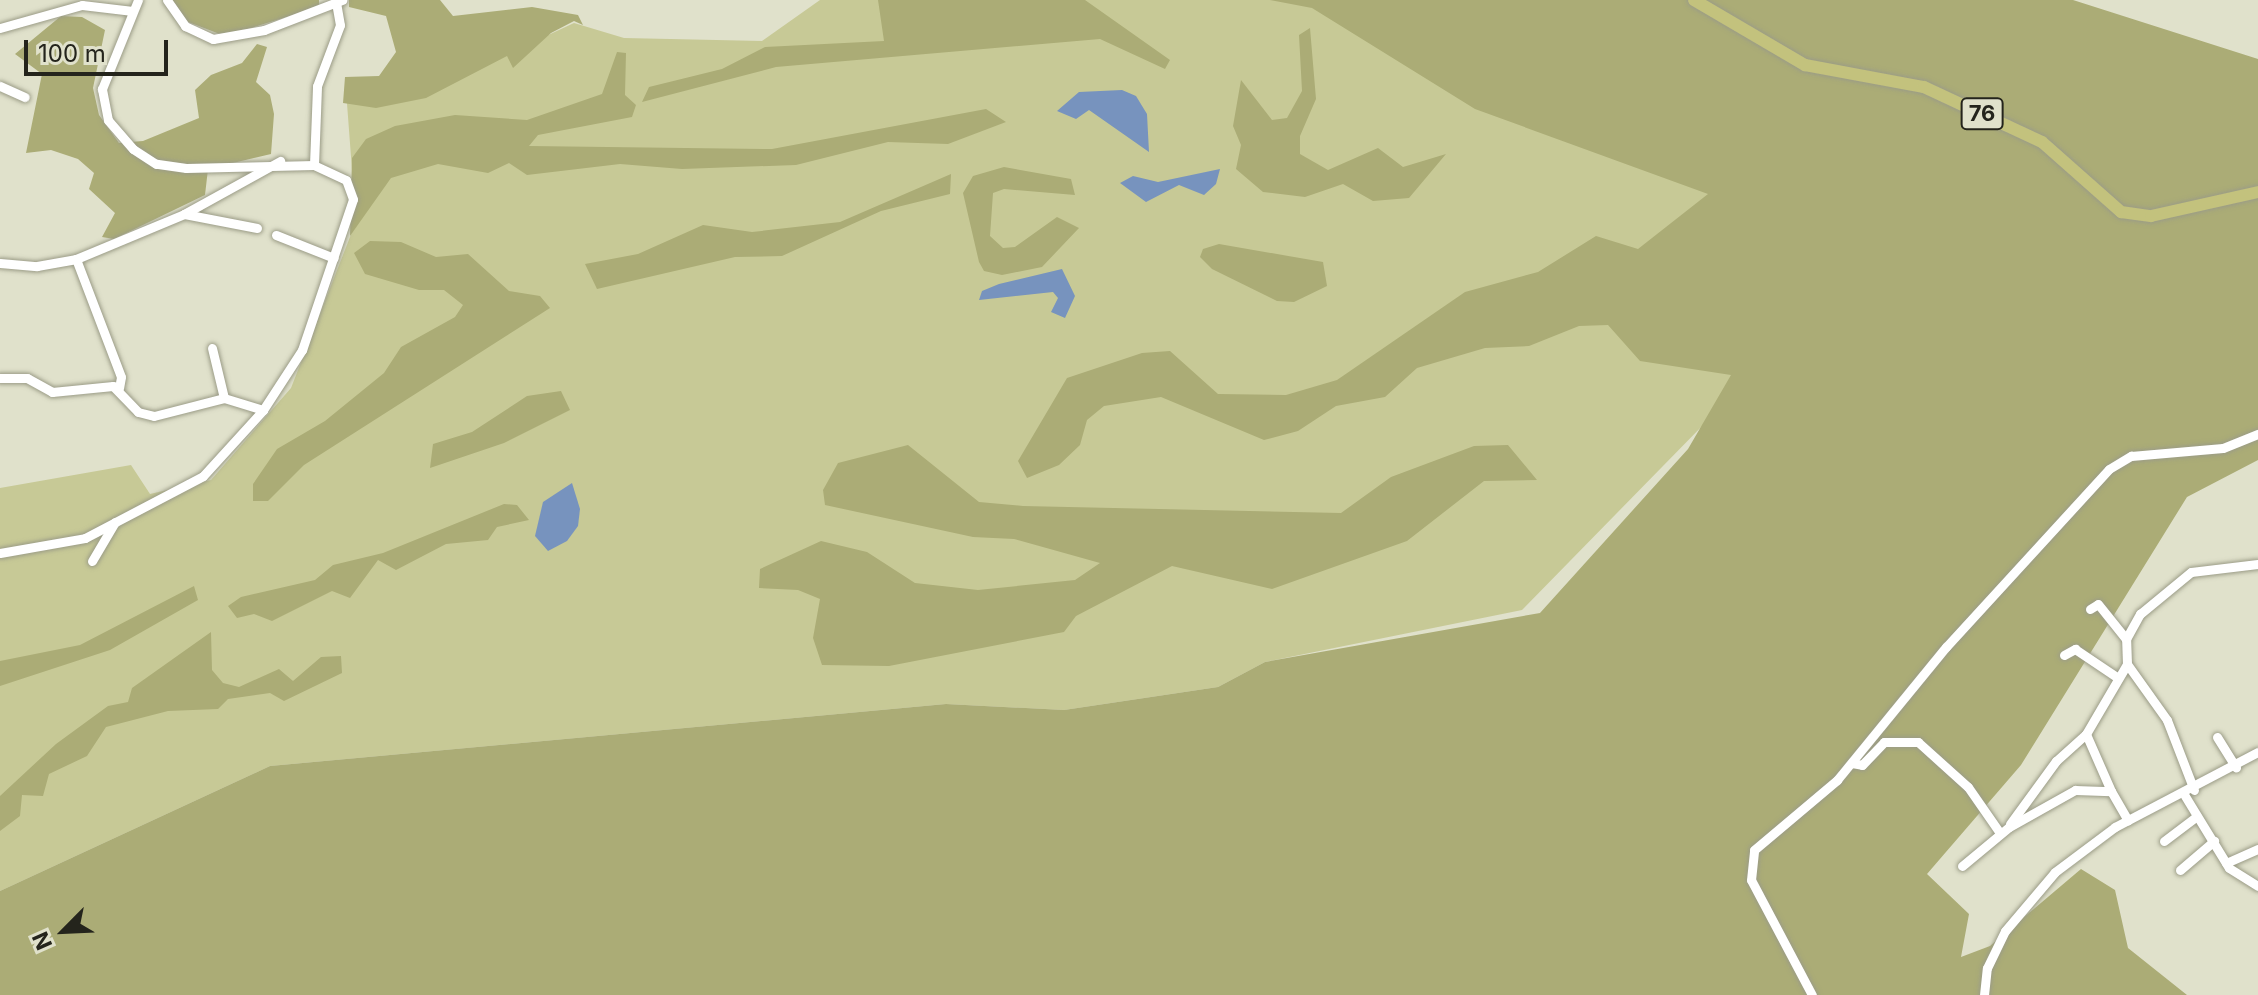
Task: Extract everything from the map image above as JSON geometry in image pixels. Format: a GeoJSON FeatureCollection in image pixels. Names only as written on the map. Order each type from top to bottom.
{"type":"FeatureCollection","features":[{"type":"Feature","properties":{"kind":"main road","name":"76"},"geometry":{"type":"LineString","coordinates":[[1694,0],[1805,65],[1924,87],[2042,142],[2121,212],[2151,216],[2258,192]]}},
{"type":"Feature","properties":{"kind":"street"},"geometry":{"type":"LineString","coordinates":[[0,553],[85,538],[203,476],[263,410],[302,350],[353,199],[351,188],[314,165],[280,161],[186,168],[156,164],[119,134],[108,120],[102,89],[138,0]]}},
{"type":"Feature","properties":{"kind":"street"},"geometry":{"type":"LineString","coordinates":[[167,0],[185,26],[213,39],[264,30],[339,1],[340,25],[317,86],[314,165]]}},
{"type":"Feature","properties":{"kind":"street"},"geometry":{"type":"LineString","coordinates":[[0,28],[82,3],[133,11]]}},
{"type":"Feature","properties":{"kind":"street"},"geometry":{"type":"LineString","coordinates":[[0,86],[25,97]]}},
{"type":"Feature","properties":{"kind":"street"},"geometry":{"type":"LineString","coordinates":[[0,263],[37,266],[76,259],[184,214],[280,161]]}},
{"type":"Feature","properties":{"kind":"street"},"geometry":{"type":"LineString","coordinates":[[184,214],[257,228]]}},
{"type":"Feature","properties":{"kind":"street"},"geometry":{"type":"LineString","coordinates":[[276,235],[334,258]]}},
{"type":"Feature","properties":{"kind":"street"},"geometry":{"type":"LineString","coordinates":[[76,259],[121,377],[119,388],[138,412],[154,416],[224,398],[263,410]]}},
{"type":"Feature","properties":{"kind":"street"},"geometry":{"type":"LineString","coordinates":[[212,348],[224,398]]}},
{"type":"Feature","properties":{"kind":"street"},"geometry":{"type":"LineString","coordinates":[[0,378],[27,378],[52,392],[119,388]]}},
{"type":"Feature","properties":{"kind":"street"},"geometry":{"type":"LineString","coordinates":[[1812,995],[1758,896],[1749,866],[1765,836],[1852,763],[1946,647],[2109,469],[2131,456],[2223,448],[2258,434]]}},
{"type":"Feature","properties":{"kind":"street"},"geometry":{"type":"LineString","coordinates":[[92,561],[115,522]]}},
{"type":"Feature","properties":{"kind":"street"},"geometry":{"type":"LineString","coordinates":[[2258,564],[2191,572],[2140,614],[2126,639],[2127,664],[2167,720],[2197,816],[2226,863],[2258,886]]}},
{"type":"Feature","properties":{"kind":"street"},"geometry":{"type":"LineString","coordinates":[[2090,609],[2098,604],[2126,639]]}},
{"type":"Feature","properties":{"kind":"street"},"geometry":{"type":"LineString","coordinates":[[2064,655],[2075,649],[2118,678]]}},
{"type":"Feature","properties":{"kind":"street"},"geometry":{"type":"LineString","coordinates":[[2004,830],[2056,761],[2086,734],[2127,664]]}},
{"type":"Feature","properties":{"kind":"street"},"geometry":{"type":"LineString","coordinates":[[2086,734],[2128,821]]}},
{"type":"Feature","properties":{"kind":"street"},"geometry":{"type":"LineString","coordinates":[[2217,737],[2236,767]]}},
{"type":"Feature","properties":{"kind":"street"},"geometry":{"type":"LineString","coordinates":[[1852,763],[1862,765],[1884,742],[1918,742],[1963,781],[2004,830]]}},
{"type":"Feature","properties":{"kind":"street"},"geometry":{"type":"LineString","coordinates":[[1984,995],[1983,981],[2005,931],[2035,890],[2128,821],[2189,793],[2258,752]]}},
{"type":"Feature","properties":{"kind":"street"},"geometry":{"type":"LineString","coordinates":[[1962,866],[2004,830],[2075,790],[2111,791]]}},
{"type":"Feature","properties":{"kind":"street"},"geometry":{"type":"LineString","coordinates":[[2164,841],[2197,816]]}},
{"type":"Feature","properties":{"kind":"street"},"geometry":{"type":"LineString","coordinates":[[2180,870],[2214,841]]}},
{"type":"Feature","properties":{"kind":"street"},"geometry":{"type":"LineString","coordinates":[[2226,863],[2258,849]]}},
{"type":"Feature","properties":{"kind":"green space"},"geometry":{"type":"Polygon","coordinates":[[[169,0],[319,0],[319,7],[225,36],[183,20],[169,0]]]}},
{"type":"Feature","properties":{"kind":"green space"},"geometry":{"type":"Polygon","coordinates":[[[349,0],[440,0],[453,16],[532,7],[578,15],[583,25],[574,21],[551,33],[513,68],[507,56],[426,98],[376,108],[343,103],[345,77],[379,76],[396,52],[386,16],[349,7],[349,0]]]}},
{"type":"Feature","properties":{"kind":"green space"},"geometry":{"type":"Polygon","coordinates":[[[820,0],[1295,0],[1717,190],[1756,371],[1522,610],[1265,662],[1218,687],[1064,710],[946,704],[270,766],[0,891],[0,488],[131,465],[150,494],[211,480],[291,388],[366,196],[352,170],[345,77],[419,95],[574,23],[624,38],[762,41],[820,0]]]}},
{"type":"Feature","properties":{"kind":"green space"},"geometry":{"type":"Polygon","coordinates":[[[878,0],[1085,0],[1170,60],[1165,69],[1100,39],[776,67],[642,102],[649,87],[722,69],[765,47],[884,41],[878,0]]]}},
{"type":"Feature","properties":{"kind":"green space"},"geometry":{"type":"Polygon","coordinates":[[[1270,0],[2073,0],[2258,59],[2258,460],[2187,497],[2021,765],[1927,874],[1969,914],[1961,957],[1990,946],[2081,869],[2115,890],[2128,948],[2187,995],[0,995],[0,891],[270,766],[946,704],[1064,710],[1218,687],[1265,662],[1540,613],[1688,449],[1731,375],[1640,361],[1608,325],[1579,326],[1529,346],[1485,348],[1417,368],[1385,397],[1336,406],[1298,431],[1264,440],[1161,397],[1104,406],[1087,420],[1080,445],[1059,465],[1027,478],[1018,461],[1067,378],[1142,353],[1170,351],[1218,394],[1286,395],[1337,380],[1465,292],[1538,272],[1596,236],[1638,249],[1708,194],[1475,109],[1312,8],[1270,0]]]}},
{"type":"Feature","properties":{"kind":"green space"},"geometry":{"type":"Polygon","coordinates":[[[61,16],[82,17],[105,30],[93,88],[99,115],[119,143],[143,141],[199,118],[195,90],[211,75],[242,63],[257,44],[267,47],[256,82],[270,95],[274,114],[271,154],[208,169],[205,195],[114,239],[102,237],[115,213],[89,189],[94,173],[78,159],[51,150],[26,153],[42,74],[15,54],[61,16]]]}},
{"type":"Feature","properties":{"kind":"green space"},"geometry":{"type":"Polygon","coordinates":[[[1310,28],[1316,99],[1300,136],[1300,154],[1328,170],[1378,148],[1403,167],[1446,154],[1409,198],[1373,201],[1343,184],[1305,197],[1263,192],[1236,169],[1241,145],[1233,126],[1241,80],[1272,120],[1287,118],[1302,91],[1299,35],[1310,28]]]}},
{"type":"Feature","properties":{"kind":"green space"},"geometry":{"type":"Polygon","coordinates":[[[617,52],[626,53],[625,95],[636,105],[632,117],[538,135],[529,146],[772,149],[986,109],[1006,122],[948,144],[888,142],[796,165],[682,169],[620,164],[527,175],[509,163],[488,173],[438,164],[391,178],[350,236],[352,158],[366,139],[395,126],[455,115],[527,120],[602,94],[617,52]]]}},
{"type":"Feature","properties":{"kind":"green space"},"geometry":{"type":"Polygon","coordinates":[[[1004,167],[1071,179],[1075,195],[1004,189],[993,193],[990,236],[1003,248],[1015,247],[1057,217],[1079,228],[1042,267],[1002,275],[984,271],[979,262],[963,193],[973,176],[1004,167]]]}},
{"type":"Feature","properties":{"kind":"green space"},"geometry":{"type":"Polygon","coordinates":[[[951,174],[950,194],[881,211],[782,256],[735,257],[597,289],[585,264],[638,254],[703,225],[752,232],[840,222],[951,174]]]}},
{"type":"Feature","properties":{"kind":"green space"},"geometry":{"type":"Polygon","coordinates":[[[370,241],[401,242],[436,257],[468,254],[509,291],[540,296],[550,308],[304,465],[268,501],[253,501],[253,484],[277,449],[325,421],[384,373],[401,347],[455,317],[463,305],[444,290],[419,290],[365,274],[354,253],[370,241]]]}},
{"type":"Feature","properties":{"kind":"green space"},"geometry":{"type":"Polygon","coordinates":[[[1219,244],[1323,262],[1327,286],[1294,302],[1277,301],[1212,269],[1200,257],[1203,249],[1219,244]]]}},
{"type":"Feature","properties":{"kind":"green space"},"geometry":{"type":"Polygon","coordinates":[[[561,391],[570,410],[504,443],[430,468],[433,444],[472,432],[527,396],[561,391]]]}},
{"type":"Feature","properties":{"kind":"green space"},"geometry":{"type":"Polygon","coordinates":[[[908,445],[979,502],[1023,506],[1341,513],[1391,477],[1474,446],[1508,445],[1537,480],[1484,481],[1407,541],[1272,589],[1172,566],[1076,616],[1064,632],[889,666],[822,665],[813,638],[820,599],[798,590],[759,588],[760,569],[821,541],[867,552],[915,583],[978,590],[1075,580],[1100,563],[1014,539],[973,537],[825,505],[823,490],[838,463],[908,445]]]}},
{"type":"Feature","properties":{"kind":"green space"},"geometry":{"type":"Polygon","coordinates":[[[504,504],[517,505],[529,520],[497,527],[488,540],[446,544],[396,570],[378,560],[350,598],[332,591],[272,621],[254,614],[237,618],[228,606],[241,597],[315,580],[333,565],[383,553],[504,504]]]}},
{"type":"Feature","properties":{"kind":"green space"},"geometry":{"type":"Polygon","coordinates":[[[194,586],[198,600],[110,650],[0,686],[0,661],[80,645],[194,586]]]}},
{"type":"Feature","properties":{"kind":"green space"},"geometry":{"type":"Polygon","coordinates":[[[211,632],[212,670],[223,683],[239,687],[279,669],[293,681],[321,657],[341,656],[342,673],[284,701],[270,693],[228,699],[218,709],[168,711],[106,727],[87,756],[49,774],[43,796],[22,795],[20,816],[0,831],[0,796],[56,744],[108,706],[128,702],[132,688],[211,632]]]}},
{"type":"Feature","properties":{"kind":"water"},"geometry":{"type":"Polygon","coordinates":[[[1122,90],[1136,96],[1147,114],[1149,152],[1089,110],[1076,119],[1057,111],[1079,92],[1122,90]]]}},
{"type":"Feature","properties":{"kind":"water"},"geometry":{"type":"Polygon","coordinates":[[[1220,169],[1216,184],[1204,195],[1179,185],[1146,202],[1120,183],[1133,176],[1158,182],[1220,169]]]}},
{"type":"Feature","properties":{"kind":"water"},"geometry":{"type":"Polygon","coordinates":[[[1062,269],[1075,296],[1065,318],[1051,312],[1058,298],[1053,292],[979,300],[982,291],[999,284],[1062,269]]]}},
{"type":"Feature","properties":{"kind":"water"},"geometry":{"type":"Polygon","coordinates":[[[572,483],[580,509],[578,526],[567,541],[548,551],[535,536],[543,502],[572,483]]]}}]}
